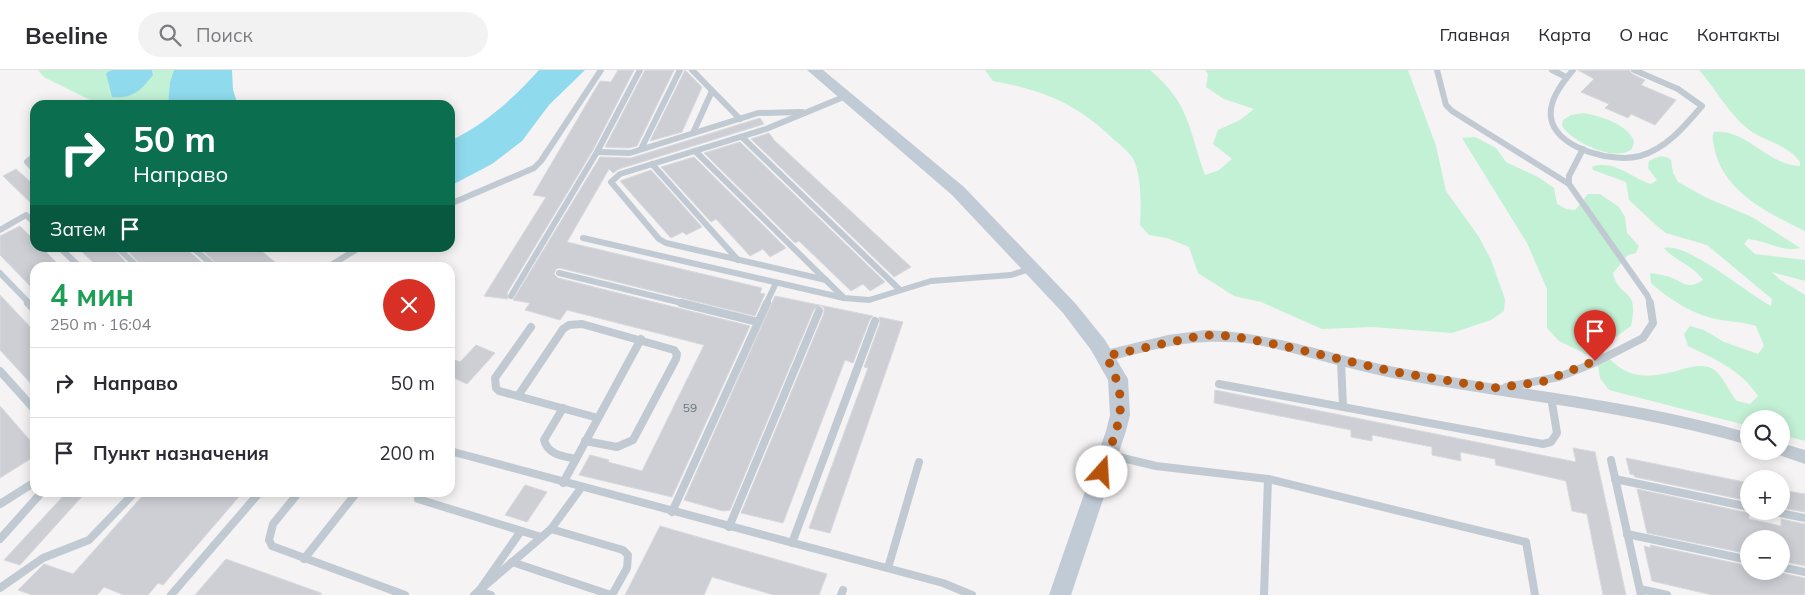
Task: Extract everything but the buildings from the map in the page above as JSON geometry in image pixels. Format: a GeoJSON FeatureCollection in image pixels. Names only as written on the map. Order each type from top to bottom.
{"type":"FeatureCollection","features":[{"type":"Feature","properties":{"kind":"street"},"geometry":{"type":"LineString","coordinates":[[814,70],[958,192],[1033,268],[1069,308],[1106,356],[1118,379],[1120,415],[1060,595]]}},
{"type":"Feature","properties":{"kind":"street"},"geometry":{"type":"LineString","coordinates":[[1106,356],[1204,335],[1232,336],[1268,342],[1341,361],[1395,372],[1659,414],[1740,436]]}},
{"type":"Feature","properties":{"kind":"street"},"geometry":{"type":"LineString","coordinates":[[1790,452],[1805,456]]}},
{"type":"Feature","properties":{"kind":"lane"},"geometry":{"type":"LineString","coordinates":[[455,202],[534,168],[541,161],[601,70]]}},
{"type":"Feature","properties":{"kind":"lane"},"geometry":{"type":"LineString","coordinates":[[511,296],[597,152],[640,70]]}},
{"type":"Feature","properties":{"kind":"lane"},"geometry":{"type":"LineString","coordinates":[[641,149],[680,70]]}},
{"type":"Feature","properties":{"kind":"lane"},"geometry":{"type":"LineString","coordinates":[[692,70],[740,119]]}},
{"type":"Feature","properties":{"kind":"lane"},"geometry":{"type":"LineString","coordinates":[[1436,70],[1446,105],[1452,111],[1569,184],[1647,295],[1652,305],[1654,324],[1651,331],[1643,338],[1557,378],[1522,386],[1493,388]]}},
{"type":"Feature","properties":{"kind":"lane"},"geometry":{"type":"LineString","coordinates":[[1552,70],[1566,77]]}},
{"type":"Feature","properties":{"kind":"lane"},"geometry":{"type":"LineString","coordinates":[[1573,70],[1566,77],[1556,96],[1552,118],[1553,124],[1565,138],[1583,149],[1616,158],[1640,156],[1670,141],[1702,106],[1683,91],[1634,70]]}},
{"type":"Feature","properties":{"kind":"lane"},"geometry":{"type":"LineString","coordinates":[[694,133],[712,91]]}},
{"type":"Feature","properties":{"kind":"lane"},"geometry":{"type":"LineString","coordinates":[[826,280],[671,244],[659,239],[611,182],[620,174],[742,137],[846,96]]}},
{"type":"Feature","properties":{"kind":"lane"},"geometry":{"type":"LineString","coordinates":[[597,152],[618,154],[641,149],[765,112],[806,112]]}},
{"type":"Feature","properties":{"kind":"lane"},"geometry":{"type":"LineString","coordinates":[[742,137],[900,290]]}},
{"type":"Feature","properties":{"kind":"lane"},"geometry":{"type":"LineString","coordinates":[[1569,184],[1569,176],[1583,149]]}},
{"type":"Feature","properties":{"kind":"lane"},"geometry":{"type":"LineString","coordinates":[[695,151],[844,298]]}},
{"type":"Feature","properties":{"kind":"lane"},"geometry":{"type":"LineString","coordinates":[[652,164],[738,260]]}},
{"type":"Feature","properties":{"kind":"lane"},"geometry":{"type":"LineString","coordinates":[[0,230],[26,215],[30,219]]}},
{"type":"Feature","properties":{"kind":"lane"},"geometry":{"type":"LineString","coordinates":[[583,238],[844,298],[869,300],[931,280],[1011,275],[1033,268]]}},
{"type":"Feature","properties":{"kind":"lane"},"geometry":{"type":"LineString","coordinates":[[64,252],[75,262]]}},
{"type":"Feature","properties":{"kind":"lane"},"geometry":{"type":"LineString","coordinates":[[122,252],[133,262]]}},
{"type":"Feature","properties":{"kind":"lane"},"geometry":{"type":"LineString","coordinates":[[198,252],[209,262]]}},
{"type":"Feature","properties":{"kind":"lane"},"geometry":{"type":"LineString","coordinates":[[336,262],[352,252]]}},
{"type":"Feature","properties":{"kind":"lane"},"geometry":{"type":"LineString","coordinates":[[0,273],[30,305]]}},
{"type":"Feature","properties":{"kind":"lane"},"geometry":{"type":"LineString","coordinates":[[559,273],[758,322]]}},
{"type":"Feature","properties":{"kind":"lane"},"geometry":{"type":"LineString","coordinates":[[672,512],[776,283]]}},
{"type":"Feature","properties":{"kind":"lane"},"geometry":{"type":"LineString","coordinates":[[729,527],[819,311]]}},
{"type":"Feature","properties":{"kind":"lane"},"geometry":{"type":"LineString","coordinates":[[792,543],[875,321]]}},
{"type":"Feature","properties":{"kind":"lane"},"geometry":{"type":"LineString","coordinates":[[518,396],[563,329],[569,325],[582,324],[670,347],[677,354],[633,440],[628,445],[613,448],[586,441]]}},
{"type":"Feature","properties":{"kind":"lane"},"geometry":{"type":"LineString","coordinates":[[531,327],[493,383],[499,391],[598,418]]}},
{"type":"Feature","properties":{"kind":"lane"},"geometry":{"type":"LineString","coordinates":[[563,483],[640,339]]}},
{"type":"Feature","properties":{"kind":"lane"},"geometry":{"type":"LineString","coordinates":[[1341,361],[1343,407]]}},
{"type":"Feature","properties":{"kind":"lane"},"geometry":{"type":"LineString","coordinates":[[0,372],[30,405]]}},
{"type":"Feature","properties":{"kind":"lane"},"geometry":{"type":"LineString","coordinates":[[1218,384],[1543,444],[1552,443],[1559,434],[1551,397]]}},
{"type":"Feature","properties":{"kind":"lane"},"geometry":{"type":"LineString","coordinates":[[564,408],[544,440],[544,445],[551,452],[576,459]]}},
{"type":"Feature","properties":{"kind":"lane"},"geometry":{"type":"LineString","coordinates":[[455,452],[581,488],[888,568],[942,583],[972,595]]}},
{"type":"Feature","properties":{"kind":"lane"},"geometry":{"type":"LineString","coordinates":[[1107,455],[1156,466],[1268,479],[1526,542],[1535,595]]}},
{"type":"Feature","properties":{"kind":"lane"},"geometry":{"type":"LineString","coordinates":[[1611,460],[1640,592],[1668,595]]}},
{"type":"Feature","properties":{"kind":"lane"},"geometry":{"type":"LineString","coordinates":[[888,568],[919,462]]}},
{"type":"Feature","properties":{"kind":"lane"},"geometry":{"type":"LineString","coordinates":[[1264,595],[1268,479]]}},
{"type":"Feature","properties":{"kind":"lane"},"geometry":{"type":"LineString","coordinates":[[1615,479],[1740,505]]}},
{"type":"Feature","properties":{"kind":"lane"},"geometry":{"type":"LineString","coordinates":[[0,504],[30,485]]}},
{"type":"Feature","properties":{"kind":"lane"},"geometry":{"type":"LineString","coordinates":[[476,593],[551,529],[581,488]]}},
{"type":"Feature","properties":{"kind":"lane"},"geometry":{"type":"LineString","coordinates":[[0,539],[38,497]]}},
{"type":"Feature","properties":{"kind":"lane"},"geometry":{"type":"LineString","coordinates":[[0,588],[42,558],[89,540],[130,497]]}},
{"type":"Feature","properties":{"kind":"lane"},"geometry":{"type":"LineString","coordinates":[[170,595],[256,497]]}},
{"type":"Feature","properties":{"kind":"lane"},"geometry":{"type":"LineString","coordinates":[[295,497],[273,524],[269,540],[272,546],[405,595]]}},
{"type":"Feature","properties":{"kind":"lane"},"geometry":{"type":"LineString","coordinates":[[304,559],[353,497]]}},
{"type":"Feature","properties":{"kind":"lane"},"geometry":{"type":"LineString","coordinates":[[418,499],[541,537]]}},
{"type":"Feature","properties":{"kind":"lane"},"geometry":{"type":"LineString","coordinates":[[1790,515],[1805,518]]}},
{"type":"Feature","properties":{"kind":"lane"},"geometry":{"type":"LineString","coordinates":[[512,562],[612,595],[626,568],[628,555],[623,550],[551,529]]}},
{"type":"Feature","properties":{"kind":"lane"},"geometry":{"type":"LineString","coordinates":[[476,593],[521,531]]}},
{"type":"Feature","properties":{"kind":"lane"},"geometry":{"type":"LineString","coordinates":[[1627,534],[1740,558]]}},
{"type":"Feature","properties":{"kind":"lane"},"geometry":{"type":"LineString","coordinates":[[1790,569],[1805,572]]}},
{"type":"Feature","properties":{"kind":"lane"},"geometry":{"type":"LineString","coordinates":[[476,593],[491,595]]}},
{"type":"Feature","properties":{"kind":"green space"},"geometry":{"type":"Polygon","coordinates":[[[38,70],[112,70],[106,73],[153,75],[152,70],[174,70],[170,82],[168,100],[90,100],[44,77],[38,70]]]}},
{"type":"Feature","properties":{"kind":"green space"},"geometry":{"type":"Polygon","coordinates":[[[985,70],[1150,70],[1163,82],[1181,106],[1205,175],[1219,170],[1232,159],[1213,144],[1218,130],[1240,120],[1254,109],[1224,99],[1206,87],[1208,74],[1205,70],[1408,70],[1436,146],[1446,191],[1479,237],[1491,260],[1505,299],[1504,311],[1491,320],[1452,333],[1372,327],[1322,329],[1261,302],[1234,296],[1198,273],[1189,247],[1167,238],[1149,235],[1140,225],[1141,209],[1138,171],[1132,157],[1123,147],[1099,126],[1071,107],[1043,94],[993,81],[985,70]]]}},
{"type":"Feature","properties":{"kind":"green space"},"geometry":{"type":"Polygon","coordinates":[[[1699,70],[1805,70],[1805,231],[1764,209],[1728,179],[1720,166],[1715,151],[1714,132],[1726,132],[1736,135],[1777,160],[1788,164],[1800,166],[1800,162],[1783,147],[1748,129],[1741,123],[1699,70]]]}},
{"type":"Feature","properties":{"kind":"green space"},"geometry":{"type":"Polygon","coordinates":[[[1583,113],[1612,121],[1625,129],[1634,141],[1632,149],[1625,153],[1616,154],[1605,152],[1584,144],[1575,138],[1562,126],[1563,120],[1571,115],[1583,113]]]}},
{"type":"Feature","properties":{"kind":"green space"},"geometry":{"type":"Polygon","coordinates":[[[1475,137],[1496,148],[1506,162],[1538,177],[1554,188],[1557,204],[1566,209],[1575,210],[1588,194],[1600,194],[1619,207],[1625,217],[1627,233],[1639,246],[1636,253],[1628,255],[1613,273],[1620,287],[1631,299],[1633,313],[1631,326],[1605,345],[1602,350],[1619,367],[1637,375],[1657,375],[1692,367],[1707,367],[1719,374],[1737,401],[1750,404],[1758,396],[1736,372],[1688,346],[1684,334],[1690,326],[1704,330],[1724,342],[1758,354],[1764,346],[1756,326],[1702,315],[1683,306],[1658,289],[1651,283],[1650,273],[1670,277],[1689,285],[1703,280],[1695,271],[1673,257],[1664,248],[1674,248],[1702,260],[1771,306],[1772,299],[1707,245],[1666,233],[1629,200],[1626,182],[1593,170],[1592,167],[1608,165],[1615,167],[1651,184],[1657,180],[1648,168],[1649,161],[1658,157],[1666,157],[1671,160],[1673,173],[1678,182],[1707,198],[1752,217],[1800,248],[1781,248],[1748,239],[1744,244],[1755,254],[1805,260],[1805,281],[1772,272],[1779,279],[1805,295],[1805,441],[1790,437],[1790,410],[1740,410],[1740,424],[1609,390],[1600,378],[1598,365],[1594,358],[1559,341],[1547,328],[1547,289],[1527,243],[1462,138],[1475,137]]]}},
{"type":"Feature","properties":{"kind":"water"},"geometry":{"type":"Polygon","coordinates":[[[112,70],[152,70],[153,75],[131,95],[112,97],[106,73],[112,70]]]}},
{"type":"Feature","properties":{"kind":"water"},"geometry":{"type":"Polygon","coordinates":[[[174,70],[232,70],[233,90],[236,100],[168,100],[170,82],[174,70]]]}},
{"type":"Feature","properties":{"kind":"water"},"geometry":{"type":"Polygon","coordinates":[[[539,70],[585,70],[549,105],[522,141],[492,164],[455,183],[455,139],[487,119],[519,91],[539,70]]]}},
{"type":"Feature","properties":{"kind":"route"},"geometry":{"type":"LineString","coordinates":[[1102,472],[1120,415],[1118,379],[1106,356],[1165,342],[1204,335],[1232,336],[1395,372],[1493,388],[1522,386],[1542,382],[1557,378],[1595,361]]}}]}
